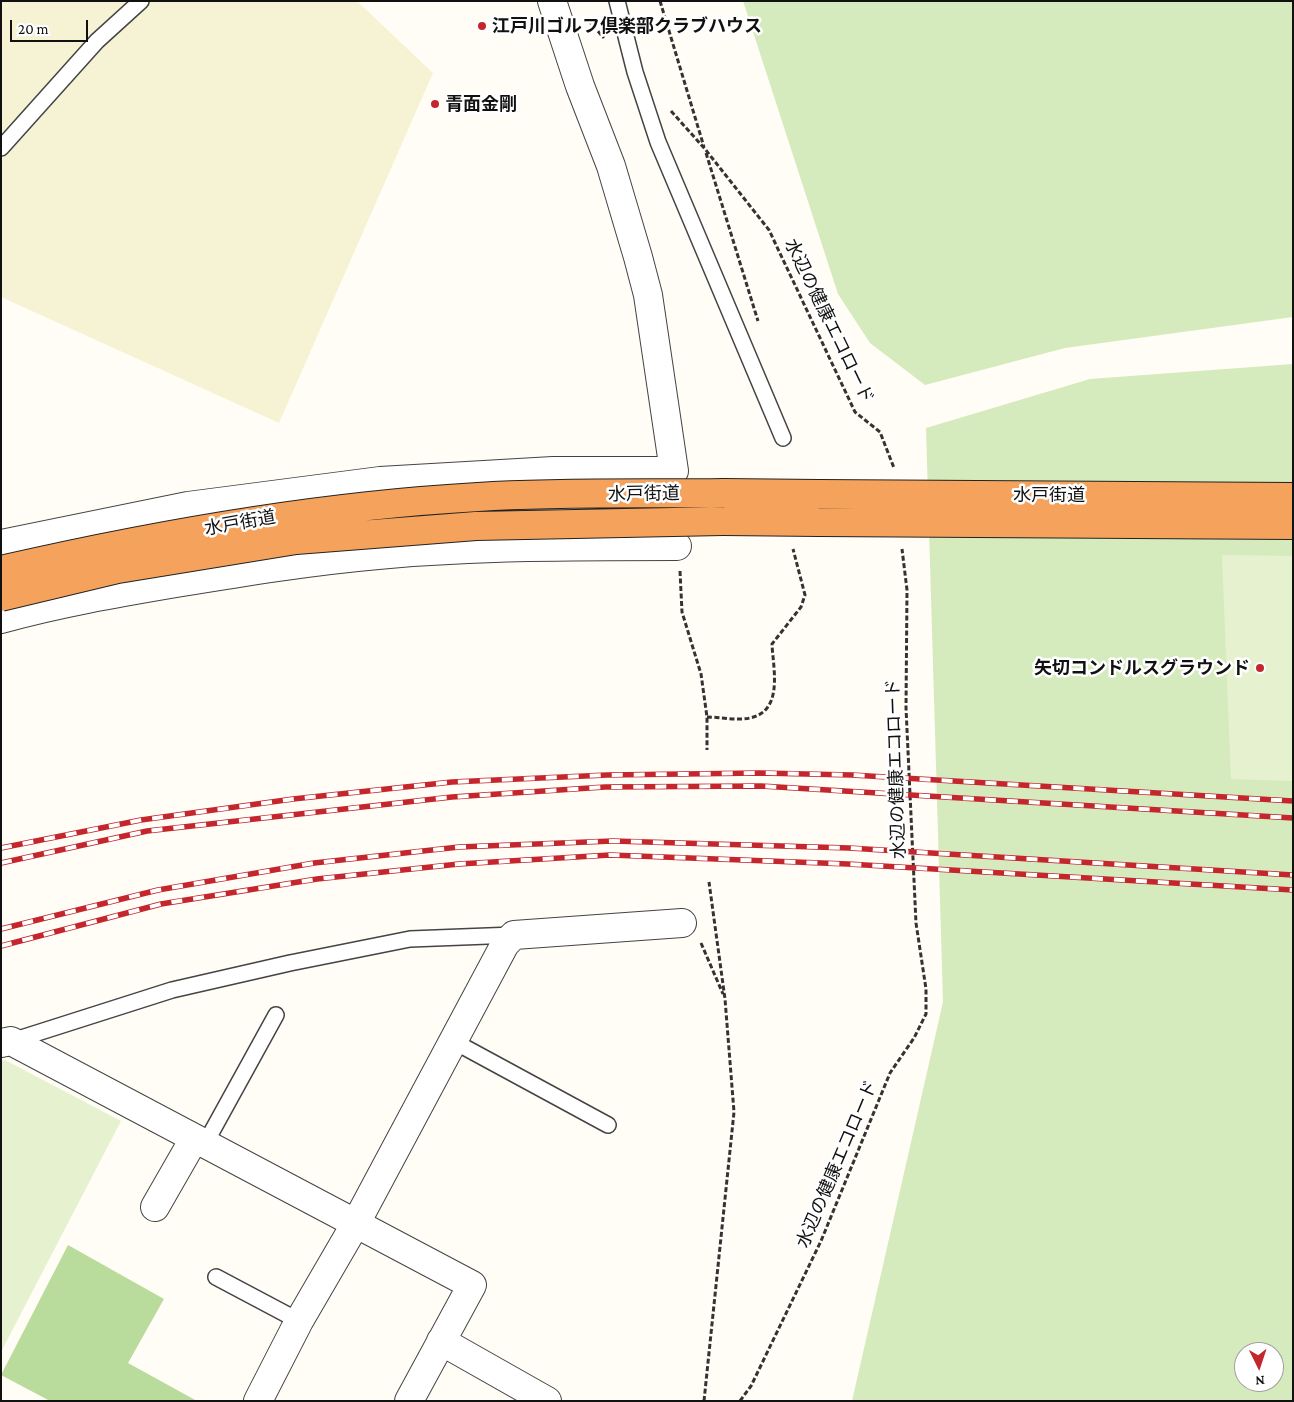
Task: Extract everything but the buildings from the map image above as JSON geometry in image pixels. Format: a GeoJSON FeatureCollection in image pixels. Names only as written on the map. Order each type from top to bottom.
{"type":"FeatureCollection","features":[{"type":"Feature","properties":{"kind":"highway","name":"水戸街道"},"geometry":{"type":"LineString","coordinates":[[1,570],[111,545],[290,514],[479,497],[724,493],[1293,497]]}},
{"type":"Feature","properties":{"kind":"highway","name":"水戸街道"},"geometry":{"type":"LineString","coordinates":[[1,597],[118,569],[296,540],[476,526],[723,521],[1293,525]]}},
{"type":"Feature","properties":{"kind":"street"},"geometry":{"type":"LineString","coordinates":[[1,544],[188,506],[380,481],[553,471],[674,471],[648,295],[611,166],[580,86],[552,1]]}},
{"type":"Feature","properties":{"kind":"street"},"geometry":{"type":"LineString","coordinates":[[1,619],[39,609],[140,589],[255,570],[379,555],[563,546],[677,546]]}},
{"type":"Feature","properties":{"kind":"street"},"geometry":{"type":"LineString","coordinates":[[258,1401],[299,1321],[356,1223],[505,944],[514,935],[682,923]]}},
{"type":"Feature","properties":{"kind":"street"},"geometry":{"type":"LineString","coordinates":[[6,1042],[472,1285],[409,1401]]}},
{"type":"Feature","properties":{"kind":"street"},"geometry":{"type":"LineString","coordinates":[[155,1207],[200,1142]]}},
{"type":"Feature","properties":{"kind":"street"},"geometry":{"type":"LineString","coordinates":[[441,1341],[547,1401]]}},
{"type":"Feature","properties":{"kind":"lane"},"geometry":{"type":"LineString","coordinates":[[1,148],[78,61],[141,1]]}},
{"type":"Feature","properties":{"kind":"lane"},"geometry":{"type":"LineString","coordinates":[[617,1],[635,72],[658,142],[783,438]]}},
{"type":"Feature","properties":{"kind":"lane"},"geometry":{"type":"LineString","coordinates":[[6,1042],[172,990],[290,963],[410,939],[514,935]]}},
{"type":"Feature","properties":{"kind":"lane"},"geometry":{"type":"LineString","coordinates":[[200,1142],[276,1015]]}},
{"type":"Feature","properties":{"kind":"lane"},"geometry":{"type":"LineString","coordinates":[[453,1041],[608,1125]]}},
{"type":"Feature","properties":{"kind":"lane"},"geometry":{"type":"LineString","coordinates":[[216,1277],[299,1321]]}},
{"type":"Feature","properties":{"kind":"path","name":"水辺の健康エコロード"},"geometry":{"type":"LineString","coordinates":[[660,1],[705,149],[769,230],[855,412],[880,432],[894,468],[895,478]]}},
{"type":"Feature","properties":{"kind":"path","name":"水辺の健康エコロード"},"geometry":{"type":"LineString","coordinates":[[740,1401],[751,1386],[821,1241],[890,1073],[914,1038],[926,1014],[926,989],[916,923],[906,708],[907,590],[902,543]]}},
{"type":"Feature","properties":{"kind":"path"},"geometry":{"type":"LineString","coordinates":[[677,546],[682,612],[701,674],[707,717],[707,750]]}},
{"type":"Feature","properties":{"kind":"path"},"geometry":{"type":"LineString","coordinates":[[707,717],[750,718],[769,704],[775,691],[772,644],[801,607],[805,595],[792,546]]}},
{"type":"Feature","properties":{"kind":"path"},"geometry":{"type":"LineString","coordinates":[[704,1401],[734,1112],[725,999],[709,882]]}},
{"type":"Feature","properties":{"kind":"path"},"geometry":{"type":"LineString","coordinates":[[682,923],[696,931],[725,999]]}},
{"type":"Feature","properties":{"kind":"shaded area"},"geometry":{"type":"Polygon","coordinates":[[[1,1],[357,1],[433,73],[279,423],[1,297],[1,1]]]}},
{"type":"Feature","properties":{"kind":"green space"},"geometry":{"type":"Polygon","coordinates":[[[743,1],[1293,1],[1293,317],[1065,348],[925,385],[870,343],[838,294],[743,1]]]}},
{"type":"Feature","properties":{"kind":"green space"},"geometry":{"type":"Polygon","coordinates":[[[1293,364],[1293,1401],[852,1401],[943,1002],[926,428],[1090,379],[1293,364]]]}},
{"type":"Feature","properties":{"kind":"green space","name":"矢切コンドルスグラウンド"},"geometry":{"type":"Polygon","coordinates":[[[1222,555],[1293,556],[1293,781],[1231,779],[1222,555]]]}},
{"type":"Feature","properties":{"kind":"green space"},"geometry":{"type":"Polygon","coordinates":[[[5,1060],[121,1121],[1,1352],[1,1061],[5,1060]]]}},
{"type":"Feature","properties":{"kind":"green space"},"geometry":{"type":"Polygon","coordinates":[[[68,1245],[164,1299],[128,1363],[197,1401],[50,1401],[1,1375],[68,1245]]]}},
{"type":"Feature","properties":{"kind":"railway"},"geometry":{"type":"LineString","coordinates":[[1,848],[141,820],[293,799],[452,782],[607,775],[760,773],[852,775],[1293,801]]}},
{"type":"Feature","properties":{"kind":"railway"},"geometry":{"type":"LineString","coordinates":[[1,863],[147,831],[452,797],[605,787],[761,786],[1293,818]]}},
{"type":"Feature","properties":{"kind":"railway"},"geometry":{"type":"LineString","coordinates":[[1,929],[158,890],[314,863],[459,847],[613,841],[849,848],[1293,875]]}},
{"type":"Feature","properties":{"kind":"railway"},"geometry":{"type":"LineString","coordinates":[[1,946],[161,904],[317,879],[459,864],[610,855],[848,864],[1293,890]]}},
{"type":"Feature","properties":{"kind":"place","name":"江戸川ゴルフ倶楽部クラブハウス"},"geometry":{"type":"Point","coordinates":[482,26]}},
{"type":"Feature","properties":{"kind":"place","name":"青面金剛"},"geometry":{"type":"Point","coordinates":[435,104]}},
{"type":"Feature","properties":{"kind":"place","name":"矢切コンドルスグラウンド"},"geometry":{"type":"Point","coordinates":[1260,668]}}]}
